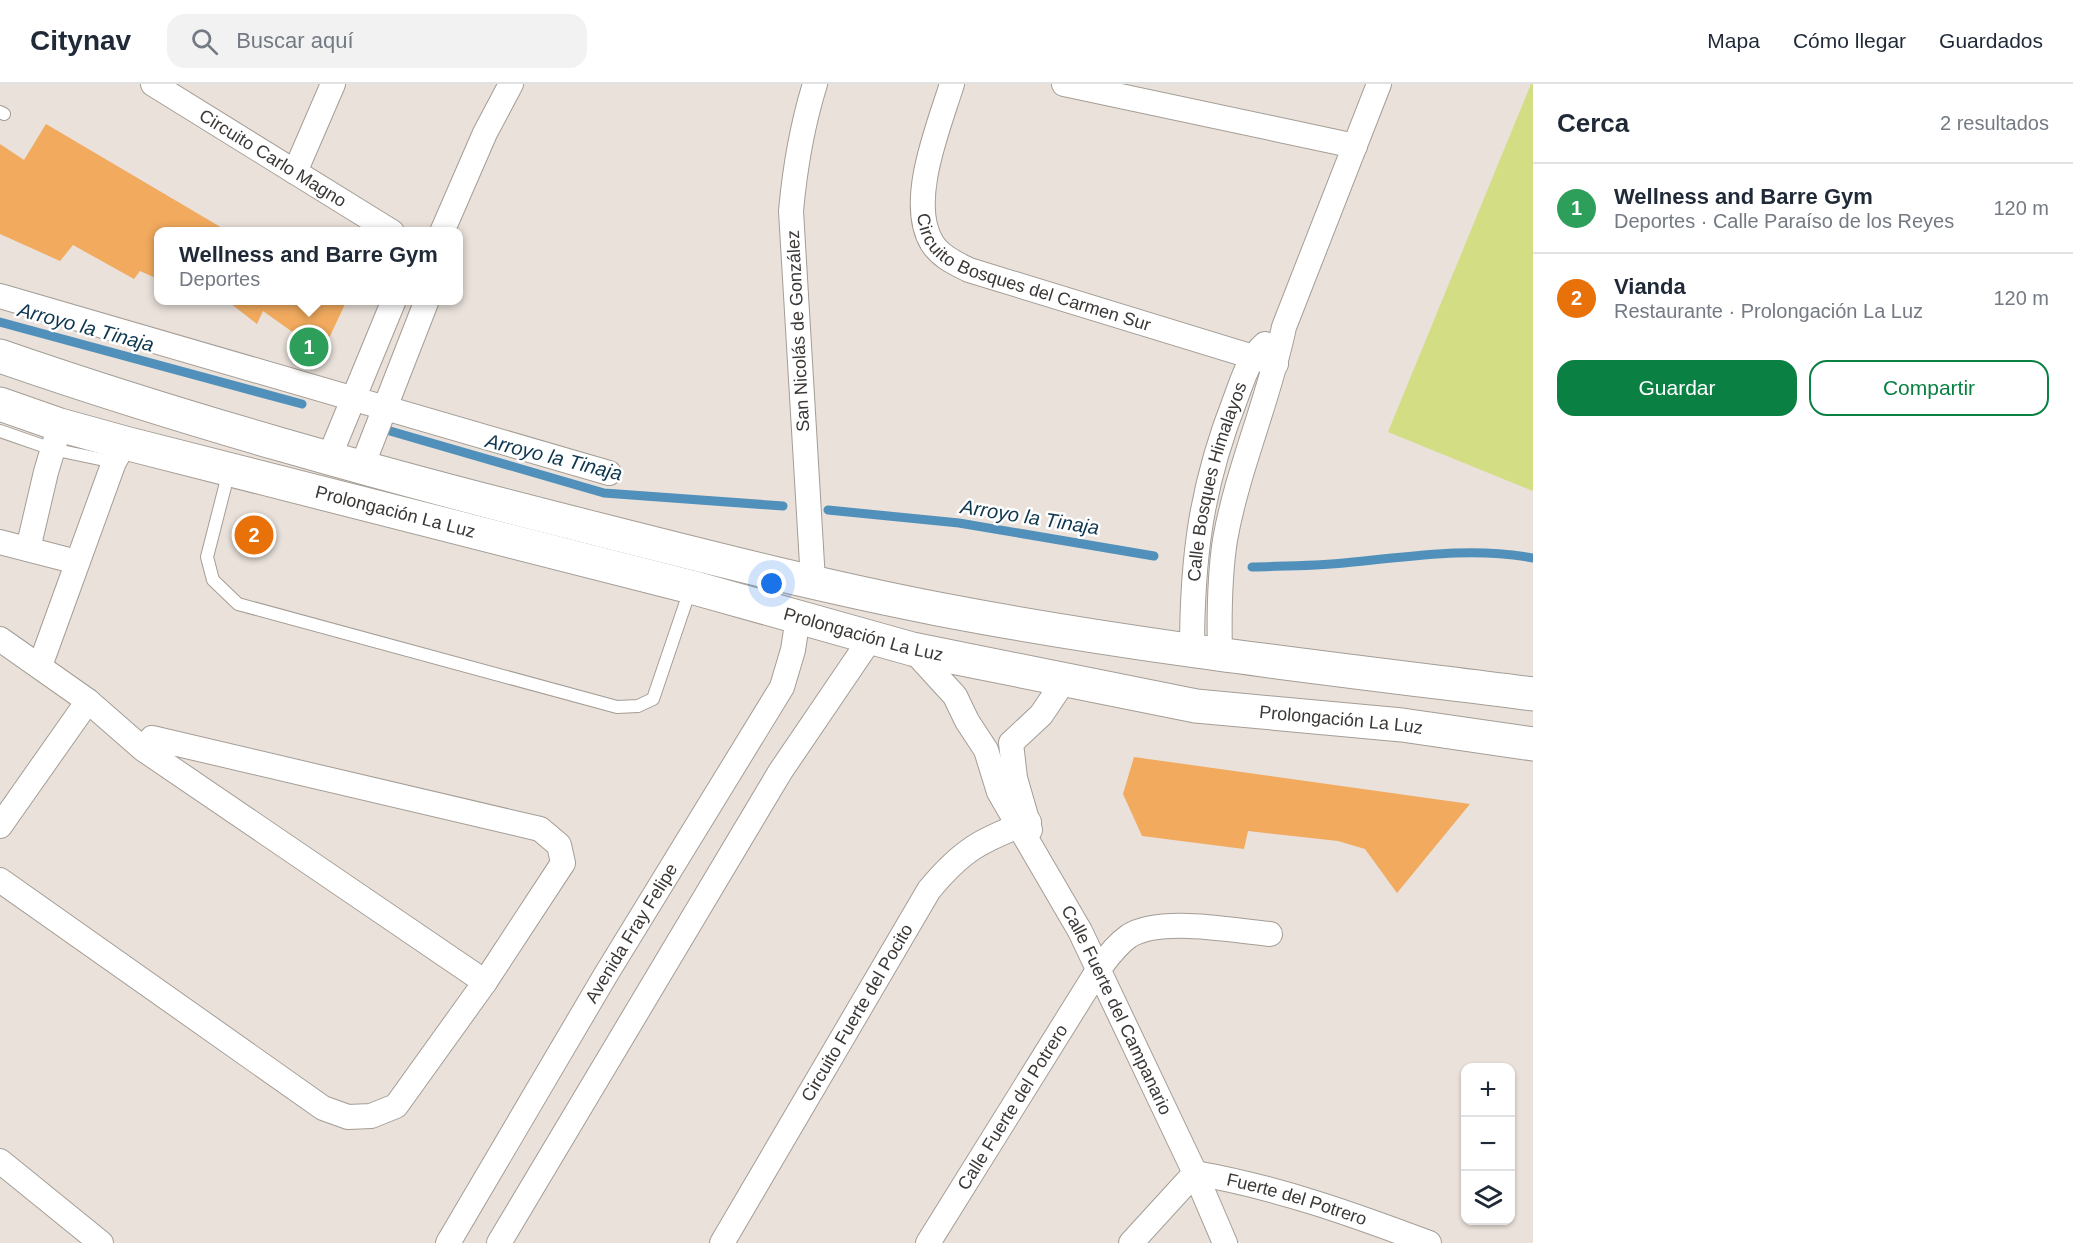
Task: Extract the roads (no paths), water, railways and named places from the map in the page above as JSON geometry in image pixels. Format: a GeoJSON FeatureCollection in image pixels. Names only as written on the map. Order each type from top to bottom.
{"type":"FeatureCollection","features":[{"type":"Feature","properties":{"kind":"main road","name":"Prolongación La Luz"},"geometry":{"type":"LineString","coordinates":[[0,356],[140,403],[328,460],[702,557],[940,609],[1206,653],[1533,694]]}},
{"type":"Feature","properties":{"kind":"main road","name":"Prolongación La Luz"},"geometry":{"type":"LineString","coordinates":[[0,404],[56,437],[120,453],[229,469],[352,503],[691,587],[912,649],[1066,678],[1196,706],[1402,725],[1533,744]]}},
{"type":"Feature","properties":{"kind":"street","name":"Circuito Carlo Magno"},"geometry":{"type":"LineString","coordinates":[[153,84],[385,227]]}},
{"type":"Feature","properties":{"kind":"street"},"geometry":{"type":"LineString","coordinates":[[295,172],[333,84]]}},
{"type":"Feature","properties":{"kind":"street"},"geometry":{"type":"LineString","coordinates":[[444,227],[485,134],[511,84]]}},
{"type":"Feature","properties":{"kind":"street","name":"San Nicolás de González"},"geometry":{"type":"LineString","coordinates":[[813,581],[791,211],[802,132],[815,84]]}},
{"type":"Feature","properties":{"kind":"street","name":"Circuito Bosques del Carmen Sur"},"geometry":{"type":"LineString","coordinates":[[952,84],[930,156],[924,189],[924,222],[932,243],[948,260],[969,270],[1276,364]]}},
{"type":"Feature","properties":{"kind":"street"},"geometry":{"type":"LineString","coordinates":[[1064,84],[1355,146]]}},
{"type":"Feature","properties":{"kind":"street","name":"Calle Bosques Himalayos"},"geometry":{"type":"LineString","coordinates":[[1206,653],[1218,598],[1225,542],[1248,451],[1276,364],[1284,327],[1379,84]]}},
{"type":"Feature","properties":{"kind":"street"},"geometry":{"type":"LineString","coordinates":[[0,296],[609,473]]}},
{"type":"Feature","properties":{"kind":"street"},"geometry":{"type":"LineString","coordinates":[[328,460],[392,305]]}},
{"type":"Feature","properties":{"kind":"street"},"geometry":{"type":"LineString","coordinates":[[361,469],[425,305]]}},
{"type":"Feature","properties":{"kind":"street","name":"Calle Bosques Himalayos"},"geometry":{"type":"LineString","coordinates":[[1206,653],[1192,597],[1197,540],[1205,493],[1220,440],[1252,355],[1284,327]]}},
{"type":"Feature","properties":{"kind":"street"},"geometry":{"type":"LineString","coordinates":[[28,549],[56,437]]}},
{"type":"Feature","properties":{"kind":"street"},"geometry":{"type":"LineString","coordinates":[[40,666],[77,562],[120,453]]}},
{"type":"Feature","properties":{"kind":"street"},"geometry":{"type":"LineString","coordinates":[[0,542],[77,562]]}},
{"type":"Feature","properties":{"kind":"street","name":"Avenida Fray Felipe"},"geometry":{"type":"LineString","coordinates":[[448,1243],[605,976],[782,687],[794,650],[798,617]]}},
{"type":"Feature","properties":{"kind":"street"},"geometry":{"type":"LineString","coordinates":[[499,1243],[780,772],[871,638]]}},
{"type":"Feature","properties":{"kind":"street"},"geometry":{"type":"LineString","coordinates":[[0,639],[88,701],[143,749],[485,982]]}},
{"type":"Feature","properties":{"kind":"street","name":"Calle Fuerte del Campanario"},"geometry":{"type":"LineString","coordinates":[[912,649],[955,696],[967,721],[986,750],[993,777],[1023,825],[1034,850],[1080,931],[1195,1173],[1225,1243]]}},
{"type":"Feature","properties":{"kind":"street"},"geometry":{"type":"LineString","coordinates":[[986,750],[1011,743],[1041,716],[1066,678]]}},
{"type":"Feature","properties":{"kind":"street"},"geometry":{"type":"LineString","coordinates":[[0,826],[88,701]]}},
{"type":"Feature","properties":{"kind":"street"},"geometry":{"type":"LineString","coordinates":[[0,880],[323,1108],[348,1117],[371,1116],[396,1106],[485,982],[563,863],[559,845],[540,829],[152,738],[143,749]]}},
{"type":"Feature","properties":{"kind":"street","name":"Calle Fuerte del Campanario"},"geometry":{"type":"LineString","coordinates":[[1011,743],[1023,825]]}},
{"type":"Feature","properties":{"kind":"street","name":"Circuito Fuerte del Pocito"},"geometry":{"type":"LineString","coordinates":[[722,1243],[929,890],[953,861],[983,841],[1023,825]]}},
{"type":"Feature","properties":{"kind":"street","name":"Calle Fuerte del Potrero"},"geometry":{"type":"LineString","coordinates":[[928,1243],[1098,970],[1116,946],[1142,930],[1192,927],[1270,934]]}},
{"type":"Feature","properties":{"kind":"street"},"geometry":{"type":"LineString","coordinates":[[0,1161],[101,1243]]}},
{"type":"Feature","properties":{"kind":"street"},"geometry":{"type":"LineString","coordinates":[[1131,1243],[1195,1173]]}},
{"type":"Feature","properties":{"kind":"street","name":"Fuerte del Potrero"},"geometry":{"type":"LineString","coordinates":[[1195,1173],[1250,1183],[1294,1196],[1429,1243]]}},
{"type":"Feature","properties":{"kind":"lane"},"geometry":{"type":"LineString","coordinates":[[0,431],[56,437]]}},
{"type":"Feature","properties":{"kind":"lane"},"geometry":{"type":"LineString","coordinates":[[229,469],[207,557],[213,580],[238,604],[617,707],[638,706],[653,699],[691,587]]}},
{"type":"Feature","properties":{"kind":"waterway","name":"Arroyo la Tinaja"},"geometry":{"type":"LineString","coordinates":[[0,322],[302,404]]}},
{"type":"Feature","properties":{"kind":"waterway","name":"Arroyo la Tinaja"},"geometry":{"type":"LineString","coordinates":[[390,431],[604,493],[783,506]]}},
{"type":"Feature","properties":{"kind":"waterway","name":"Arroyo la Tinaja"},"geometry":{"type":"LineString","coordinates":[[828,510],[959,523],[1154,556]]}},
{"type":"Feature","properties":{"kind":"waterway","name":"Arroyo la Tinaja"},"geometry":{"type":"LineString","coordinates":[[1252,567],[1333,564],[1462,553],[1533,558]]}},
{"type":"Feature","properties":{"kind":"place","name":"Wellness and Barre Gym"},"geometry":{"type":"Point","coordinates":[309,347]}},
{"type":"Feature","properties":{"kind":"place","name":"Vianda"},"geometry":{"type":"Point","coordinates":[254,535]}}]}
